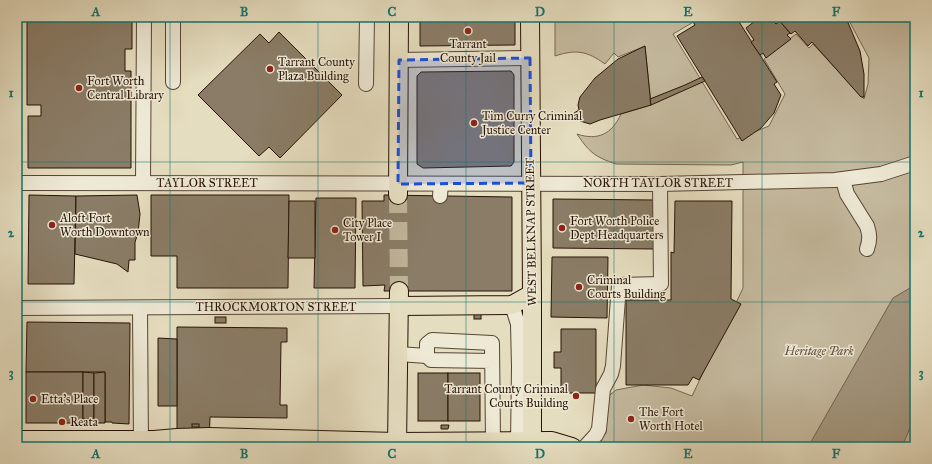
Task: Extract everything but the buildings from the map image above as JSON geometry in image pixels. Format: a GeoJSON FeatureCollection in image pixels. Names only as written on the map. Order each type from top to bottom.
{"type":"FeatureCollection","features":[{"type":"Feature","properties":{"kind":"main road"},"geometry":{"type":"LineString","coordinates":[[398,190],[399,17]]}},
{"type":"Feature","properties":{"kind":"main road","name":"WEST BELKNAP STREET"},"geometry":{"type":"LineString","coordinates":[[527,443],[532,294],[530,17]]}},
{"type":"Feature","properties":{"kind":"main road","name":"THROCKMORTON STREET"},"geometry":{"type":"LineString","coordinates":[[399,298],[512,305],[532,294]]}},
{"type":"Feature","properties":{"kind":"main road"},"geometry":{"type":"LineString","coordinates":[[397,445],[399,298]]}},
{"type":"Feature","properties":{"kind":"main road"},"geometry":{"type":"LineString","coordinates":[[17,440],[141,444],[154,440],[177,438],[265,443],[397,445],[493,442],[527,443],[552,441],[572,447]]}},
{"type":"Feature","properties":{"kind":"street"},"geometry":{"type":"LineString","coordinates":[[143,183],[144,17]]}},
{"type":"Feature","properties":{"kind":"street"},"geometry":{"type":"LineString","coordinates":[[173,17],[173,82]]}},
{"type":"Feature","properties":{"kind":"street"},"geometry":{"type":"LineString","coordinates":[[366,84],[367,17]]}},
{"type":"Feature","properties":{"kind":"street"},"geometry":{"type":"LineString","coordinates":[[399,60],[530,58]]}},
{"type":"Feature","properties":{"kind":"street","name":"NORTH TAYLOR STREET"},"geometry":{"type":"LineString","coordinates":[[398,190],[440,190],[531,183],[660,184],[843,180],[881,174],[915,163]]}},
{"type":"Feature","properties":{"kind":"street"},"geometry":{"type":"LineString","coordinates":[[843,180],[847,194],[867,226],[870,237],[868,249]]}},
{"type":"Feature","properties":{"kind":"street","name":"TAYLOR STREET"},"geometry":{"type":"LineString","coordinates":[[17,183],[143,183],[188,189],[398,190]]}},
{"type":"Feature","properties":{"kind":"street"},"geometry":{"type":"LineString","coordinates":[[585,447],[596,435],[599,429],[603,389],[611,374],[613,366],[619,285],[661,284],[660,184]]}},
{"type":"Feature","properties":{"kind":"street","name":"THROCKMORTON STREET"},"geometry":{"type":"LineString","coordinates":[[17,308],[140,308],[399,298]]}},
{"type":"Feature","properties":{"kind":"street"},"geometry":{"type":"LineString","coordinates":[[512,305],[518,324],[519,367],[527,443]]}},
{"type":"Feature","properties":{"kind":"street"},"geometry":{"type":"LineString","coordinates":[[140,308],[141,444]]}},
{"type":"Feature","properties":{"kind":"street"},"geometry":{"type":"LineString","coordinates":[[427,356],[427,344],[432,340],[492,343],[493,442]]}},
{"type":"Feature","properties":{"kind":"street"},"geometry":{"type":"LineString","coordinates":[[398,354],[427,356],[431,360],[492,361]]}},
{"type":"Feature","properties":{"kind":"highlighted area"},"geometry":{"type":"Polygon","coordinates":[[[530,58],[531,183],[398,184],[399,60],[530,58]]]}},
{"type":"Feature","properties":{"kind":"green space","name":"Heritage Park"},"geometry":{"type":"Polygon","coordinates":[[[555,17],[702,17],[673,34],[737,139],[769,126],[785,94],[764,59],[796,34],[809,48],[813,44],[864,99],[868,84],[869,58],[847,17],[915,17],[915,447],[594,447],[606,433],[606,398],[616,390],[643,385],[671,388],[692,396],[743,288],[743,162],[731,165],[616,164],[603,159],[589,150],[577,134],[591,137],[604,134],[613,127],[621,114],[651,105],[645,46],[618,57],[614,53],[605,64],[593,56],[581,52],[569,52],[555,56],[555,17]]]}},
{"type":"Feature","properties":{"kind":"shaded area"},"geometry":{"type":"Polygon","coordinates":[[[915,285],[915,416],[902,447],[808,447],[893,298],[915,285]]]}},
{"type":"Feature","properties":{"kind":"tunnel"},"geometry":{"type":"LineString","coordinates":[[398,195],[399,291]]}},
{"type":"Feature","properties":{"kind":"place","name":"Tarrant County Jail"},"geometry":{"type":"Point","coordinates":[468,31]}},
{"type":"Feature","properties":{"kind":"place","name":"Tarrant County Plaza Building"},"geometry":{"type":"Point","coordinates":[270,69]}},
{"type":"Feature","properties":{"kind":"place","name":"Fort Worth Central Library"},"geometry":{"type":"Point","coordinates":[79,88]}},
{"type":"Feature","properties":{"kind":"place","name":"Tim Curry Criminal Justice Center"},"geometry":{"type":"Point","coordinates":[474,123]}},
{"type":"Feature","properties":{"kind":"place","name":"Aloft Fort Worth Downtown"},"geometry":{"type":"Point","coordinates":[52,225]}},
{"type":"Feature","properties":{"kind":"place","name":"Fort Worth Police Dept Headquarters"},"geometry":{"type":"Point","coordinates":[562,228]}},
{"type":"Feature","properties":{"kind":"place","name":"City Place Tower I"},"geometry":{"type":"Point","coordinates":[335,230]}},
{"type":"Feature","properties":{"kind":"place","name":"Criminal Courts Building"},"geometry":{"type":"Point","coordinates":[579,287]}},
{"type":"Feature","properties":{"kind":"place","name":"Tarrant County Criminal Courts Building"},"geometry":{"type":"Point","coordinates":[576,396]}},
{"type":"Feature","properties":{"kind":"place","name":"Etta's Place"},"geometry":{"type":"Point","coordinates":[33,399]}},
{"type":"Feature","properties":{"kind":"place","name":"The Fort Worth Hotel"},"geometry":{"type":"Point","coordinates":[631,419]}},
{"type":"Feature","properties":{"kind":"place","name":"Reata"},"geometry":{"type":"Point","coordinates":[62,422]}}]}
